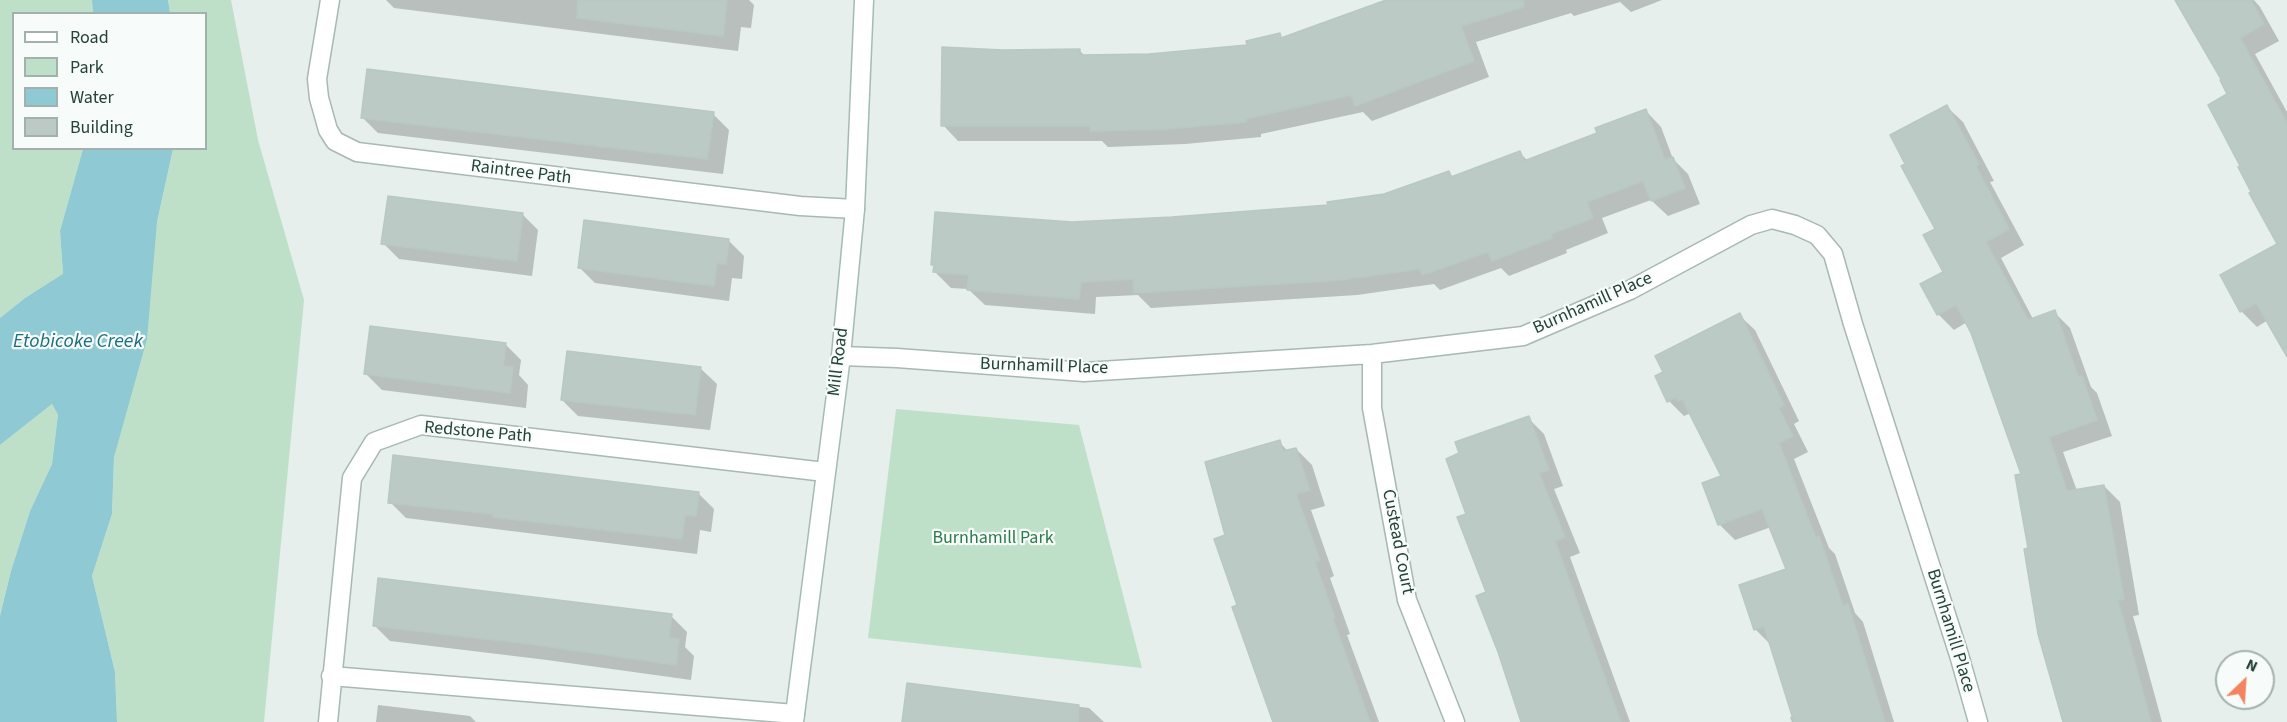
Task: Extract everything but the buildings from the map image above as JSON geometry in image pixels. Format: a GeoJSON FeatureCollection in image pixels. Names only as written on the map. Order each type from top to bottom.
{"type":"FeatureCollection","features":[{"type":"Feature","properties":{"kind":"street","name":"Raintree Path"},"geometry":{"type":"LineString","coordinates":[[330,0],[317,80],[319,98],[328,130],[335,141],[357,152],[800,206],[855,209]]}},
{"type":"Feature","properties":{"kind":"street","name":"Mill Road"},"geometry":{"type":"LineString","coordinates":[[794,718],[841,356],[855,209],[864,0]]}},
{"type":"Feature","properties":{"kind":"street","name":"Burnhamill Place"},"geometry":{"type":"LineString","coordinates":[[841,356],[1084,372],[1371,354],[1522,336],[1630,290],[1751,225],[1772,219],[1795,225],[1817,235],[1833,254],[1978,722]]}},
{"type":"Feature","properties":{"kind":"street","name":"Custead Court"},"geometry":{"type":"LineString","coordinates":[[1371,354],[1372,408],[1407,600],[1455,722]]}},
{"type":"Feature","properties":{"kind":"street","name":"Redstone Path"},"geometry":{"type":"LineString","coordinates":[[328,722],[351,478],[374,442],[421,425],[825,472]]}},
{"type":"Feature","properties":{"kind":"street"},"geometry":{"type":"LineString","coordinates":[[331,676],[794,718]]}},
{"type":"Feature","properties":{"kind":"green space"},"geometry":{"type":"Polygon","coordinates":[[[0,0],[92,0],[93,12],[12,12],[12,150],[83,150],[60,231],[63,275],[25,298],[0,318],[0,0]]]}},
{"type":"Feature","properties":{"kind":"green space"},"geometry":{"type":"Polygon","coordinates":[[[168,0],[231,0],[258,140],[304,300],[264,722],[117,722],[115,672],[92,576],[112,514],[114,457],[157,222],[173,150],[207,150],[207,12],[170,12],[168,0]]]}},
{"type":"Feature","properties":{"kind":"green space"},"geometry":{"type":"Polygon","coordinates":[[[52,404],[58,415],[52,464],[30,511],[0,616],[0,445],[52,404]]]}},
{"type":"Feature","properties":{"kind":"green space","name":"Burnhamill Park"},"geometry":{"type":"Polygon","coordinates":[[[896,409],[1079,425],[1142,668],[868,638],[896,409]]]}},
{"type":"Feature","properties":{"kind":"water"},"geometry":{"type":"Polygon","coordinates":[[[92,0],[168,0],[170,12],[93,12],[92,0]]]}},
{"type":"Feature","properties":{"kind":"water","name":"Etobicoke Creek"},"geometry":{"type":"Polygon","coordinates":[[[83,150],[173,150],[157,222],[147,339],[114,457],[112,514],[92,576],[115,672],[117,722],[0,722],[0,616],[30,511],[52,464],[58,415],[52,404],[0,445],[0,318],[25,298],[63,274],[60,231],[83,150]]]}}]}
